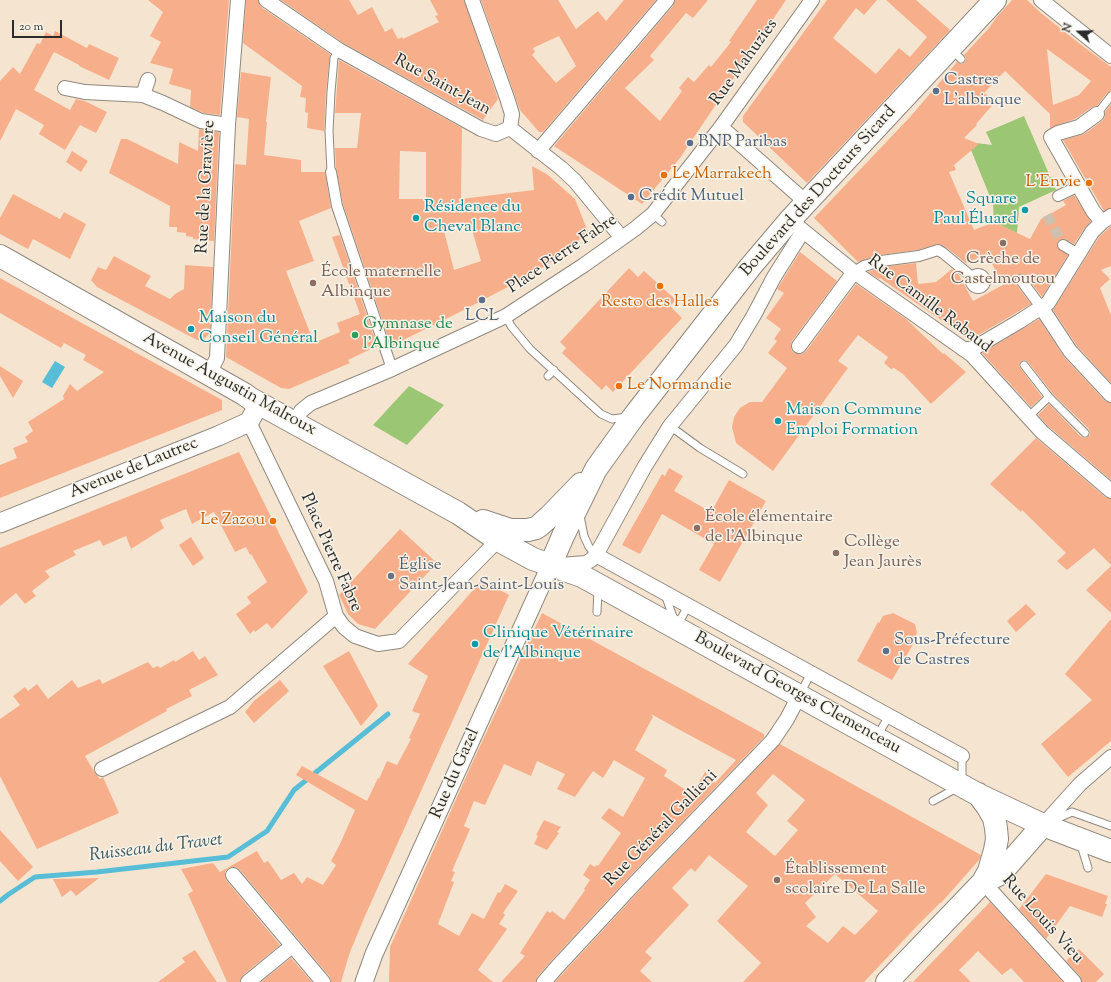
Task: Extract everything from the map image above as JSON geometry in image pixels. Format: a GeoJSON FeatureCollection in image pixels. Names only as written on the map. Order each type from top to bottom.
{"type":"FeatureCollection","features":[{"type":"Feature","properties":{"kind":"main road","name":"Boulevard des Docteurs Sicard"},"geometry":{"type":"LineString","coordinates":[[458,513],[510,530],[528,530],[539,526],[596,469],[634,416],[751,266],[796,226],[806,202],[956,54],[995,0]]}},
{"type":"Feature","properties":{"kind":"main road","name":"Avenue Augustin Malroux"},"geometry":{"type":"LineString","coordinates":[[0,256],[208,374],[254,413],[295,423],[458,513]]}},
{"type":"Feature","properties":{"kind":"main road","name":"Avenue de Lautrec"},"geometry":{"type":"LineString","coordinates":[[0,523],[218,436],[254,413]]}},
{"type":"Feature","properties":{"kind":"main road","name":"Boulevard des Docteurs Sicard"},"geometry":{"type":"LineString","coordinates":[[550,566],[596,469]]}},
{"type":"Feature","properties":{"kind":"main road","name":"Boulevard Georges Clemenceau"},"geometry":{"type":"LineString","coordinates":[[458,513],[498,540],[532,559],[582,576],[969,789],[1043,825],[1111,850]]}},
{"type":"Feature","properties":{"kind":"main road"},"geometry":{"type":"LineString","coordinates":[[887,982],[983,882],[989,871],[996,850],[997,839],[994,818],[987,806],[969,789]]}},
{"type":"Feature","properties":{"kind":"main road"},"geometry":{"type":"LineString","coordinates":[[983,882],[1000,874],[1043,825]]}},
{"type":"Feature","properties":{"kind":"street","name":"Rue de la Gravière"},"geometry":{"type":"LineString","coordinates":[[208,374],[217,358],[228,125],[238,0]]}},
{"type":"Feature","properties":{"kind":"street","name":"Rue Saint-Jean"},"geometry":{"type":"LineString","coordinates":[[266,0],[339,50],[481,130],[496,134],[510,128]]}},
{"type":"Feature","properties":{"kind":"street"},"geometry":{"type":"LineString","coordinates":[[472,0],[512,114],[510,128],[575,181],[622,238]]}},
{"type":"Feature","properties":{"kind":"street"},"geometry":{"type":"LineString","coordinates":[[538,151],[667,0]]}},
{"type":"Feature","properties":{"kind":"street","name":"Rue Mahuzies"},"geometry":{"type":"LineString","coordinates":[[721,127],[812,0]]}},
{"type":"Feature","properties":{"kind":"street"},"geometry":{"type":"LineString","coordinates":[[1043,1],[1088,34],[1111,56]]}},
{"type":"Feature","properties":{"kind":"street"},"geometry":{"type":"LineString","coordinates":[[143,95],[148,80]]}},
{"type":"Feature","properties":{"kind":"street"},"geometry":{"type":"LineString","coordinates":[[65,88],[85,92],[143,95],[201,121],[228,125]]}},
{"type":"Feature","properties":{"kind":"street"},"geometry":{"type":"LineString","coordinates":[[963,349],[976,347],[1048,303],[1092,232],[1106,219],[1093,211],[1051,137],[1058,133],[1079,127],[1097,114]]}},
{"type":"Feature","properties":{"kind":"street"},"geometry":{"type":"LineString","coordinates":[[721,127],[806,202]]}},
{"type":"Feature","properties":{"kind":"street","name":"Place Pierre Fabre"},"geometry":{"type":"LineString","coordinates":[[295,423],[301,412],[311,403],[392,369],[506,316],[584,265],[636,228],[657,218],[721,127]]}},
{"type":"Feature","properties":{"kind":"street"},"geometry":{"type":"LineString","coordinates":[[331,172],[337,206],[392,369]]}},
{"type":"Feature","properties":{"kind":"street"},"geometry":{"type":"LineString","coordinates":[[1058,196],[1079,186]]}},
{"type":"Feature","properties":{"kind":"street"},"geometry":{"type":"LineString","coordinates":[[550,566],[586,563],[596,555],[670,426],[739,340],[774,277],[796,226]]}},
{"type":"Feature","properties":{"kind":"street","name":"Rue Camille Rabaud"},"geometry":{"type":"LineString","coordinates":[[796,226],[854,272],[972,355],[1042,432],[1111,491]]}},
{"type":"Feature","properties":{"kind":"street"},"geometry":{"type":"LineString","coordinates":[[1063,245],[1078,254]]}},
{"type":"Feature","properties":{"kind":"street"},"geometry":{"type":"LineString","coordinates":[[799,346],[854,272],[864,266],[881,260],[919,256],[938,250],[972,277]]}},
{"type":"Feature","properties":{"kind":"street"},"geometry":{"type":"LineString","coordinates":[[1021,280],[1046,314],[1059,336],[1111,395]]}},
{"type":"Feature","properties":{"kind":"street","name":"Place Pierre Fabre"},"geometry":{"type":"LineString","coordinates":[[254,413],[326,581],[336,616],[344,627],[355,636],[378,644],[399,641],[498,540]]}},
{"type":"Feature","properties":{"kind":"street"},"geometry":{"type":"LineString","coordinates":[[596,555],[962,756]]}},
{"type":"Feature","properties":{"kind":"street","name":"Rue du Gazel"},"geometry":{"type":"LineString","coordinates":[[364,982],[374,954],[550,566]]}},
{"type":"Feature","properties":{"kind":"street"},"geometry":{"type":"LineString","coordinates":[[102,769],[230,707],[336,616]]}},
{"type":"Feature","properties":{"kind":"street","name":"Rue Général Gallieni"},"geometry":{"type":"LineString","coordinates":[[544,982],[772,740],[787,719],[799,696]]}},
{"type":"Feature","properties":{"kind":"street"},"geometry":{"type":"LineString","coordinates":[[1043,825],[1080,784],[1111,757]]}},
{"type":"Feature","properties":{"kind":"street"},"geometry":{"type":"LineString","coordinates":[[233,875],[323,982]]}},
{"type":"Feature","properties":{"kind":"street","name":"Rue Louis Vieu"},"geometry":{"type":"LineString","coordinates":[[983,882],[1074,982]]}},
{"type":"Feature","properties":{"kind":"street"},"geometry":{"type":"LineString","coordinates":[[248,982],[292,946]]}},
{"type":"Feature","properties":{"kind":"lane"},"geometry":{"type":"LineString","coordinates":[[331,172],[329,131],[331,92],[334,58],[339,50]]}},
{"type":"Feature","properties":{"kind":"lane"},"geometry":{"type":"LineString","coordinates":[[1097,114],[1111,96]]}},
{"type":"Feature","properties":{"kind":"lane"},"geometry":{"type":"LineString","coordinates":[[506,316],[511,326],[530,349],[601,414],[612,419],[634,416]]}},
{"type":"Feature","properties":{"kind":"lane"},"geometry":{"type":"LineString","coordinates":[[1024,365],[1049,397],[1085,433]]}},
{"type":"Feature","properties":{"kind":"lane"},"geometry":{"type":"LineString","coordinates":[[548,376],[554,370]]}},
{"type":"Feature","properties":{"kind":"lane"},"geometry":{"type":"LineString","coordinates":[[1028,417],[1049,397]]}},
{"type":"Feature","properties":{"kind":"lane"},"geometry":{"type":"LineString","coordinates":[[582,408],[588,402]]}},
{"type":"Feature","properties":{"kind":"lane"},"geometry":{"type":"LineString","coordinates":[[670,426],[700,448],[743,474]]}},
{"type":"Feature","properties":{"kind":"lane"},"geometry":{"type":"LineString","coordinates":[[579,504],[584,536],[589,548],[596,555]]}},
{"type":"Feature","properties":{"kind":"lane"},"geometry":{"type":"LineString","coordinates":[[597,612],[598,585]]}},
{"type":"Feature","properties":{"kind":"lane"},"geometry":{"type":"LineString","coordinates":[[664,592],[676,628]]}},
{"type":"Feature","properties":{"kind":"lane"},"geometry":{"type":"LineString","coordinates":[[676,628],[688,606]]}},
{"type":"Feature","properties":{"kind":"lane"},"geometry":{"type":"LineString","coordinates":[[799,696],[811,673]]}},
{"type":"Feature","properties":{"kind":"lane"},"geometry":{"type":"LineString","coordinates":[[876,738],[889,716]]}},
{"type":"Feature","properties":{"kind":"lane"},"geometry":{"type":"LineString","coordinates":[[933,801],[969,789],[962,756]]}},
{"type":"Feature","properties":{"kind":"lane"},"geometry":{"type":"LineString","coordinates":[[1043,825],[1072,812],[1111,826]]}},
{"type":"Feature","properties":{"kind":"lane"},"geometry":{"type":"LineString","coordinates":[[1080,839],[1088,868]]}},
{"type":"Feature","properties":{"kind":"green space","name":"Square Paul Éluard"},"geometry":{"type":"Polygon","coordinates":[[[1024,116],[1056,190],[1019,207],[1017,233],[994,222],[993,204],[971,150],[975,147],[976,143],[992,145],[986,132],[1024,116]]]}},
{"type":"Feature","properties":{"kind":"green space"},"geometry":{"type":"Polygon","coordinates":[[[409,386],[444,405],[407,445],[373,425],[409,386]]]}},
{"type":"Feature","properties":{"kind":"water"},"geometry":{"type":"Polygon","coordinates":[[[55,361],[65,367],[52,388],[42,382],[55,361]]]}},
{"type":"Feature","properties":{"kind":"building"},"geometry":{"type":"Polygon","coordinates":[[[148,0],[229,0],[220,115],[204,113],[190,107],[191,90],[169,84],[173,69],[150,63],[161,42],[150,36],[163,12],[148,0]]]}},
{"type":"Feature","properties":{"kind":"building"},"geometry":{"type":"Polygon","coordinates":[[[246,0],[258,0],[261,7],[330,54],[324,131],[307,128],[308,113],[305,112],[306,98],[300,97],[302,86],[243,43],[246,0]]]}},
{"type":"Feature","properties":{"kind":"building"},"geometry":{"type":"Polygon","coordinates":[[[281,0],[349,0],[358,15],[372,7],[385,32],[392,28],[398,39],[402,37],[403,39],[439,22],[435,16],[438,15],[430,0],[464,0],[498,99],[483,120],[343,43],[281,0]]]}},
{"type":"Feature","properties":{"kind":"building"},"geometry":{"type":"Polygon","coordinates":[[[481,0],[558,0],[576,29],[598,11],[606,21],[624,0],[656,0],[543,132],[539,132],[520,110],[481,0]],[[559,36],[533,48],[535,52],[532,55],[556,83],[576,66],[559,36]]]}},
{"type":"Feature","properties":{"kind":"building"},"geometry":{"type":"Polygon","coordinates":[[[675,0],[708,0],[693,18],[686,13],[650,56],[654,60],[625,88],[660,121],[682,91],[679,88],[688,77],[694,82],[709,65],[711,67],[731,42],[729,41],[757,0],[786,0],[680,158],[642,204],[554,146],[673,6],[675,0]]]}},
{"type":"Feature","properties":{"kind":"building"},"geometry":{"type":"Polygon","coordinates":[[[827,0],[877,0],[864,15],[856,8],[833,38],[876,74],[899,48],[910,57],[927,37],[886,0],[916,0],[950,30],[807,183],[743,122],[743,116],[827,0]]]}},
{"type":"Feature","properties":{"kind":"building"},"geometry":{"type":"Polygon","coordinates":[[[1012,0],[1027,0],[1041,13],[1111,67],[1111,91],[1107,93],[1097,106],[1092,107],[1075,119],[1050,128],[1050,114],[1005,71],[984,93],[996,101],[976,124],[977,125],[964,138],[979,144],[954,165],[956,170],[949,172],[974,230],[994,222],[1030,239],[1041,219],[1066,205],[1063,201],[1074,195],[1091,221],[1074,244],[1064,239],[1058,241],[1058,248],[1068,255],[1042,297],[1026,276],[1023,274],[1017,275],[1015,278],[1016,284],[1031,304],[970,340],[880,278],[879,279],[868,272],[882,267],[916,263],[918,284],[936,282],[952,269],[959,275],[973,301],[1003,285],[987,254],[966,263],[947,248],[938,244],[918,250],[879,255],[858,262],[814,218],[910,117],[957,62],[962,64],[965,62],[966,58],[964,55],[989,28],[1012,0]],[[1047,49],[1053,105],[1079,95],[1091,81],[1047,49]]]}},
{"type":"Feature","properties":{"kind":"building"},"geometry":{"type":"Polygon","coordinates":[[[55,31],[87,48],[89,44],[119,58],[109,80],[54,52],[34,90],[70,110],[76,99],[85,101],[107,112],[96,133],[80,125],[65,150],[39,134],[44,125],[16,109],[0,141],[0,81],[13,67],[20,74],[37,43],[40,44],[46,32],[53,36],[55,31]]]}},
{"type":"Feature","properties":{"kind":"building"},"geometry":{"type":"Polygon","coordinates":[[[339,60],[462,128],[461,199],[534,190],[532,166],[548,175],[575,199],[588,232],[561,256],[529,276],[391,346],[343,204],[336,168],[335,148],[357,148],[361,113],[335,113],[339,60]],[[400,151],[399,199],[426,199],[426,152],[400,151]],[[470,223],[443,227],[454,270],[481,261],[470,223]]]}},
{"type":"Feature","properties":{"kind":"building"},"geometry":{"type":"Polygon","coordinates":[[[241,72],[271,77],[264,155],[301,160],[301,172],[325,172],[331,208],[299,221],[314,261],[286,271],[314,343],[340,332],[337,323],[360,314],[332,237],[340,235],[377,346],[348,360],[350,363],[289,389],[281,388],[226,357],[235,164],[246,165],[249,119],[237,117],[241,72]]]}},
{"type":"Feature","properties":{"kind":"building"},"geometry":{"type":"Polygon","coordinates":[[[1111,104],[1111,208],[1104,211],[1063,140],[1084,134],[1102,121],[1105,117],[1105,112],[1111,104]]]}},
{"type":"Feature","properties":{"kind":"building"},"geometry":{"type":"Polygon","coordinates":[[[199,129],[219,132],[214,241],[193,239],[193,237],[186,236],[186,233],[177,232],[177,227],[169,227],[170,206],[109,173],[121,139],[127,139],[178,164],[179,142],[198,151],[199,129]]]}},
{"type":"Feature","properties":{"kind":"building"},"geometry":{"type":"Polygon","coordinates":[[[72,151],[88,161],[81,172],[66,162],[72,151]]]}},
{"type":"Feature","properties":{"kind":"building"},"geometry":{"type":"Polygon","coordinates":[[[13,194],[60,219],[64,212],[86,224],[70,259],[33,239],[28,249],[0,234],[0,218],[13,194]]]}},
{"type":"Feature","properties":{"kind":"building"},"geometry":{"type":"Polygon","coordinates":[[[1111,226],[1111,266],[1101,270],[1110,279],[1100,288],[1111,315],[1111,383],[1077,346],[1053,310],[1099,237],[1111,226]]]}},
{"type":"Feature","properties":{"kind":"building"},"geometry":{"type":"Polygon","coordinates":[[[800,252],[837,281],[792,341],[791,349],[794,353],[802,354],[806,351],[856,284],[906,319],[943,354],[944,353],[966,372],[931,404],[903,374],[894,368],[891,369],[884,363],[888,357],[858,335],[838,361],[848,368],[773,471],[736,443],[732,427],[734,417],[740,408],[750,402],[762,402],[787,368],[768,353],[777,341],[774,339],[781,329],[766,318],[784,293],[777,289],[800,252]]]}},
{"type":"Feature","properties":{"kind":"building"},"geometry":{"type":"Polygon","coordinates":[[[114,256],[151,276],[145,286],[170,299],[184,289],[185,265],[213,267],[210,333],[203,340],[197,340],[97,287],[91,280],[98,267],[106,270],[114,256]]]}},
{"type":"Feature","properties":{"kind":"building"},"geometry":{"type":"Polygon","coordinates":[[[629,268],[638,277],[644,271],[676,300],[670,306],[682,318],[613,392],[606,385],[602,390],[562,353],[566,348],[560,342],[629,268]]]}},
{"type":"Feature","properties":{"kind":"building"},"geometry":{"type":"Polygon","coordinates":[[[0,278],[222,400],[222,410],[0,498],[0,465],[17,458],[13,448],[28,442],[25,437],[33,431],[28,422],[64,399],[63,396],[70,384],[77,391],[104,372],[83,360],[86,355],[64,343],[61,348],[0,313],[0,278]]]}},
{"type":"Feature","properties":{"kind":"building"},"geometry":{"type":"Polygon","coordinates":[[[1039,319],[1064,357],[1105,401],[1111,403],[1111,480],[1048,426],[1038,415],[1049,404],[1081,437],[1086,438],[1090,435],[1089,429],[1053,394],[1028,362],[1025,360],[1021,361],[1019,366],[1042,397],[1031,407],[982,353],[1039,319]]]}},
{"type":"Feature","properties":{"kind":"building"},"geometry":{"type":"Polygon","coordinates":[[[0,366],[23,381],[13,398],[0,376],[0,366]]]}},
{"type":"Feature","properties":{"kind":"building"},"geometry":{"type":"Polygon","coordinates":[[[1036,438],[1105,497],[1111,499],[1111,565],[1094,548],[1067,570],[1057,561],[1066,553],[1022,510],[1021,512],[990,484],[1036,438]]]}},
{"type":"Feature","properties":{"kind":"building"},"geometry":{"type":"Polygon","coordinates":[[[239,452],[308,592],[272,629],[267,623],[250,634],[236,614],[251,603],[247,597],[267,582],[246,547],[235,552],[214,512],[192,524],[186,509],[160,520],[164,528],[131,549],[126,536],[103,546],[100,540],[73,551],[76,555],[45,571],[50,577],[32,591],[36,596],[25,604],[16,593],[0,606],[0,548],[239,452]]]}},
{"type":"Feature","properties":{"kind":"building"},"geometry":{"type":"Polygon","coordinates":[[[669,468],[683,476],[674,491],[711,512],[729,480],[766,501],[720,582],[699,570],[714,544],[662,514],[640,554],[622,545],[662,474],[665,476],[669,468]]]}},
{"type":"Feature","properties":{"kind":"building","name":"Église Saint-Jean-Saint-Louis"},"geometry":{"type":"Polygon","coordinates":[[[400,529],[437,563],[375,629],[358,624],[348,614],[339,595],[400,529]]]}},
{"type":"Feature","properties":{"kind":"building"},"geometry":{"type":"Polygon","coordinates":[[[191,537],[204,558],[193,566],[179,545],[191,537]]]}},
{"type":"Feature","properties":{"kind":"building"},"geometry":{"type":"Polygon","coordinates":[[[1111,566],[1111,613],[1086,590],[1111,566]]]}},
{"type":"Feature","properties":{"kind":"building"},"geometry":{"type":"Polygon","coordinates":[[[482,580],[509,595],[365,916],[350,952],[341,982],[331,982],[330,977],[240,870],[236,867],[232,867],[228,868],[225,872],[226,880],[280,945],[243,975],[240,982],[227,982],[188,894],[193,891],[181,869],[213,863],[220,872],[257,851],[264,863],[268,861],[281,880],[294,873],[302,884],[307,877],[323,885],[336,865],[331,861],[355,810],[296,775],[302,766],[367,801],[387,761],[397,765],[411,739],[409,738],[420,714],[412,711],[428,676],[408,664],[482,580]]]}},
{"type":"Feature","properties":{"kind":"building"},"geometry":{"type":"Polygon","coordinates":[[[1026,604],[1036,614],[1016,632],[1007,621],[1026,604]]]}},
{"type":"Feature","properties":{"kind":"building"},"geometry":{"type":"Polygon","coordinates":[[[542,613],[764,734],[764,737],[629,877],[551,961],[538,976],[536,982],[501,982],[525,956],[520,953],[547,911],[550,913],[552,911],[564,920],[585,890],[584,889],[590,880],[583,875],[590,864],[595,867],[596,865],[598,866],[621,833],[601,818],[609,808],[623,817],[645,778],[614,760],[603,778],[593,771],[575,797],[557,789],[565,774],[537,761],[531,776],[504,764],[485,805],[474,801],[464,826],[470,829],[452,871],[455,872],[451,881],[454,882],[438,924],[459,936],[472,913],[484,919],[498,892],[500,893],[505,884],[518,891],[503,913],[505,915],[499,924],[507,929],[478,970],[493,982],[389,982],[390,947],[474,759],[542,613]],[[651,714],[653,717],[635,750],[667,770],[664,776],[692,794],[705,772],[715,783],[736,760],[651,714]]]}},
{"type":"Feature","properties":{"kind":"building","name":"Sous-Préfecture de Castres"},"geometry":{"type":"Polygon","coordinates":[[[893,613],[915,624],[917,633],[914,640],[915,641],[892,680],[857,661],[878,622],[879,623],[883,616],[893,613]]]}},
{"type":"Feature","properties":{"kind":"building"},"geometry":{"type":"Polygon","coordinates":[[[1111,619],[1111,741],[1068,777],[1041,744],[1092,700],[1065,674],[1111,619]]]}},
{"type":"Feature","properties":{"kind":"building"},"geometry":{"type":"Polygon","coordinates":[[[193,651],[199,660],[205,656],[218,675],[189,690],[192,696],[166,709],[167,711],[85,756],[100,779],[103,777],[119,813],[37,849],[0,776],[0,719],[20,705],[13,696],[25,687],[28,691],[37,684],[48,699],[72,680],[78,688],[100,679],[102,684],[148,662],[153,668],[158,666],[160,668],[174,660],[175,662],[193,651]]]}},
{"type":"Feature","properties":{"kind":"building"},"geometry":{"type":"Polygon","coordinates":[[[349,651],[378,706],[361,726],[323,666],[349,651]]]}},
{"type":"Feature","properties":{"kind":"building"},"geometry":{"type":"Polygon","coordinates":[[[280,680],[289,691],[254,723],[245,712],[254,701],[280,680]]]}},
{"type":"Feature","properties":{"kind":"building"},"geometry":{"type":"Polygon","coordinates":[[[780,744],[981,855],[979,860],[941,903],[864,982],[743,982],[761,963],[717,921],[748,886],[709,855],[695,872],[691,868],[672,888],[689,905],[645,952],[652,958],[640,971],[652,982],[555,982],[641,889],[780,744]],[[773,774],[756,793],[768,805],[746,832],[775,856],[798,830],[787,821],[805,800],[773,774]],[[835,874],[805,903],[816,917],[806,926],[828,943],[843,926],[855,935],[878,911],[835,874]]]}},
{"type":"Feature","properties":{"kind":"building"},"geometry":{"type":"Polygon","coordinates":[[[544,820],[561,827],[557,832],[559,833],[547,850],[534,844],[538,836],[536,835],[544,820]]]}},
{"type":"Feature","properties":{"kind":"building"},"geometry":{"type":"Polygon","coordinates":[[[0,830],[33,867],[18,881],[0,861],[0,830]]]}},
{"type":"Feature","properties":{"kind":"building"},"geometry":{"type":"Polygon","coordinates":[[[1046,874],[1108,896],[1105,904],[1107,904],[1102,917],[1070,906],[1046,939],[1019,909],[1046,874]]]}},
{"type":"Feature","properties":{"kind":"building"},"geometry":{"type":"Polygon","coordinates":[[[99,878],[76,896],[71,890],[62,897],[53,879],[99,878]]]}},
{"type":"Feature","properties":{"kind":"building"},"geometry":{"type":"Polygon","coordinates":[[[990,902],[1063,982],[1024,982],[1011,968],[1002,975],[978,951],[959,970],[971,982],[913,982],[990,902]]]}},
{"type":"Feature","properties":{"kind":"building"},"geometry":{"type":"Polygon","coordinates":[[[1079,949],[1104,974],[1096,982],[1082,982],[1080,976],[1066,961],[1079,949]]]}},
{"type":"Feature","properties":{"kind":"building"},"geometry":{"type":"Polygon","coordinates":[[[195,950],[217,982],[158,982],[185,962],[182,958],[195,950]]]}},
{"type":"Feature","properties":{"kind":"building"},"geometry":{"type":"Polygon","coordinates":[[[291,958],[312,982],[261,982],[291,958]]]}},
{"type":"Feature","properties":{"kind":"waterway","name":"Ruisseau du Travet"},"geometry":{"type":"LineString","coordinates":[[0,901],[35,877],[97,872],[228,857],[267,831],[294,790],[388,714]]}},
{"type":"Feature","properties":{"kind":"tunnel"},"geometry":{"type":"LineString","coordinates":[[1047,215],[1063,245]]}},
{"type":"Feature","properties":{"kind":"place","name":"Castres L'albinque"},"geometry":{"type":"Point","coordinates":[936,91]}},
{"type":"Feature","properties":{"kind":"place","name":"BNP Paribas"},"geometry":{"type":"Point","coordinates":[690,143]}},
{"type":"Feature","properties":{"kind":"place","name":"Le Marrakech"},"geometry":{"type":"Point","coordinates":[664,175]}},
{"type":"Feature","properties":{"kind":"place","name":"L'Envie"},"geometry":{"type":"Point","coordinates":[1089,183]}},
{"type":"Feature","properties":{"kind":"place","name":"Crédit Mutuel"},"geometry":{"type":"Point","coordinates":[631,197]}},
{"type":"Feature","properties":{"kind":"place","name":"Square Paul Éluard"},"geometry":{"type":"Point","coordinates":[1025,210]}},
{"type":"Feature","properties":{"kind":"place","name":"Résidence du Cheval Blanc"},"geometry":{"type":"Point","coordinates":[416,218]}},
{"type":"Feature","properties":{"kind":"place","name":"Crèche de Castelmoutou"},"geometry":{"type":"Point","coordinates":[1003,243]}},
{"type":"Feature","properties":{"kind":"place","name":"École maternelle Albinque"},"geometry":{"type":"Point","coordinates":[313,283]}},
{"type":"Feature","properties":{"kind":"place","name":"Resto des Halles"},"geometry":{"type":"Point","coordinates":[660,286]}},
{"type":"Feature","properties":{"kind":"place","name":"LCL"},"geometry":{"type":"Point","coordinates":[482,300]}},
{"type":"Feature","properties":{"kind":"place","name":"Maison du Conseil Général"},"geometry":{"type":"Point","coordinates":[191,329]}},
{"type":"Feature","properties":{"kind":"place","name":"Gymnase de l'Albinque"},"geometry":{"type":"Point","coordinates":[355,335]}},
{"type":"Feature","properties":{"kind":"place","name":"Le Normandie"},"geometry":{"type":"Point","coordinates":[619,386]}},
{"type":"Feature","properties":{"kind":"place","name":"Maison Commune Emploi Formation"},"geometry":{"type":"Point","coordinates":[778,421]}},
{"type":"Feature","properties":{"kind":"place","name":"Le Zazou"},"geometry":{"type":"Point","coordinates":[273,521]}},
{"type":"Feature","properties":{"kind":"place","name":"École élémentaire de l'Albinque"},"geometry":{"type":"Point","coordinates":[697,528]}},
{"type":"Feature","properties":{"kind":"place","name":"Collège Jean Jaurès"},"geometry":{"type":"Point","coordinates":[836,553]}},
{"type":"Feature","properties":{"kind":"place","name":"Église Saint-Jean-Saint-Louis"},"geometry":{"type":"Point","coordinates":[391,576]}},
{"type":"Feature","properties":{"kind":"place","name":"Clinique Vétérinaire de l'Albinque"},"geometry":{"type":"Point","coordinates":[475,644]}},
{"type":"Feature","properties":{"kind":"place","name":"Sous-Préfecture de Castres"},"geometry":{"type":"Point","coordinates":[886,651]}},
{"type":"Feature","properties":{"kind":"place","name":"Établissement scolaire De La Salle"},"geometry":{"type":"Point","coordinates":[777,880]}}]}
